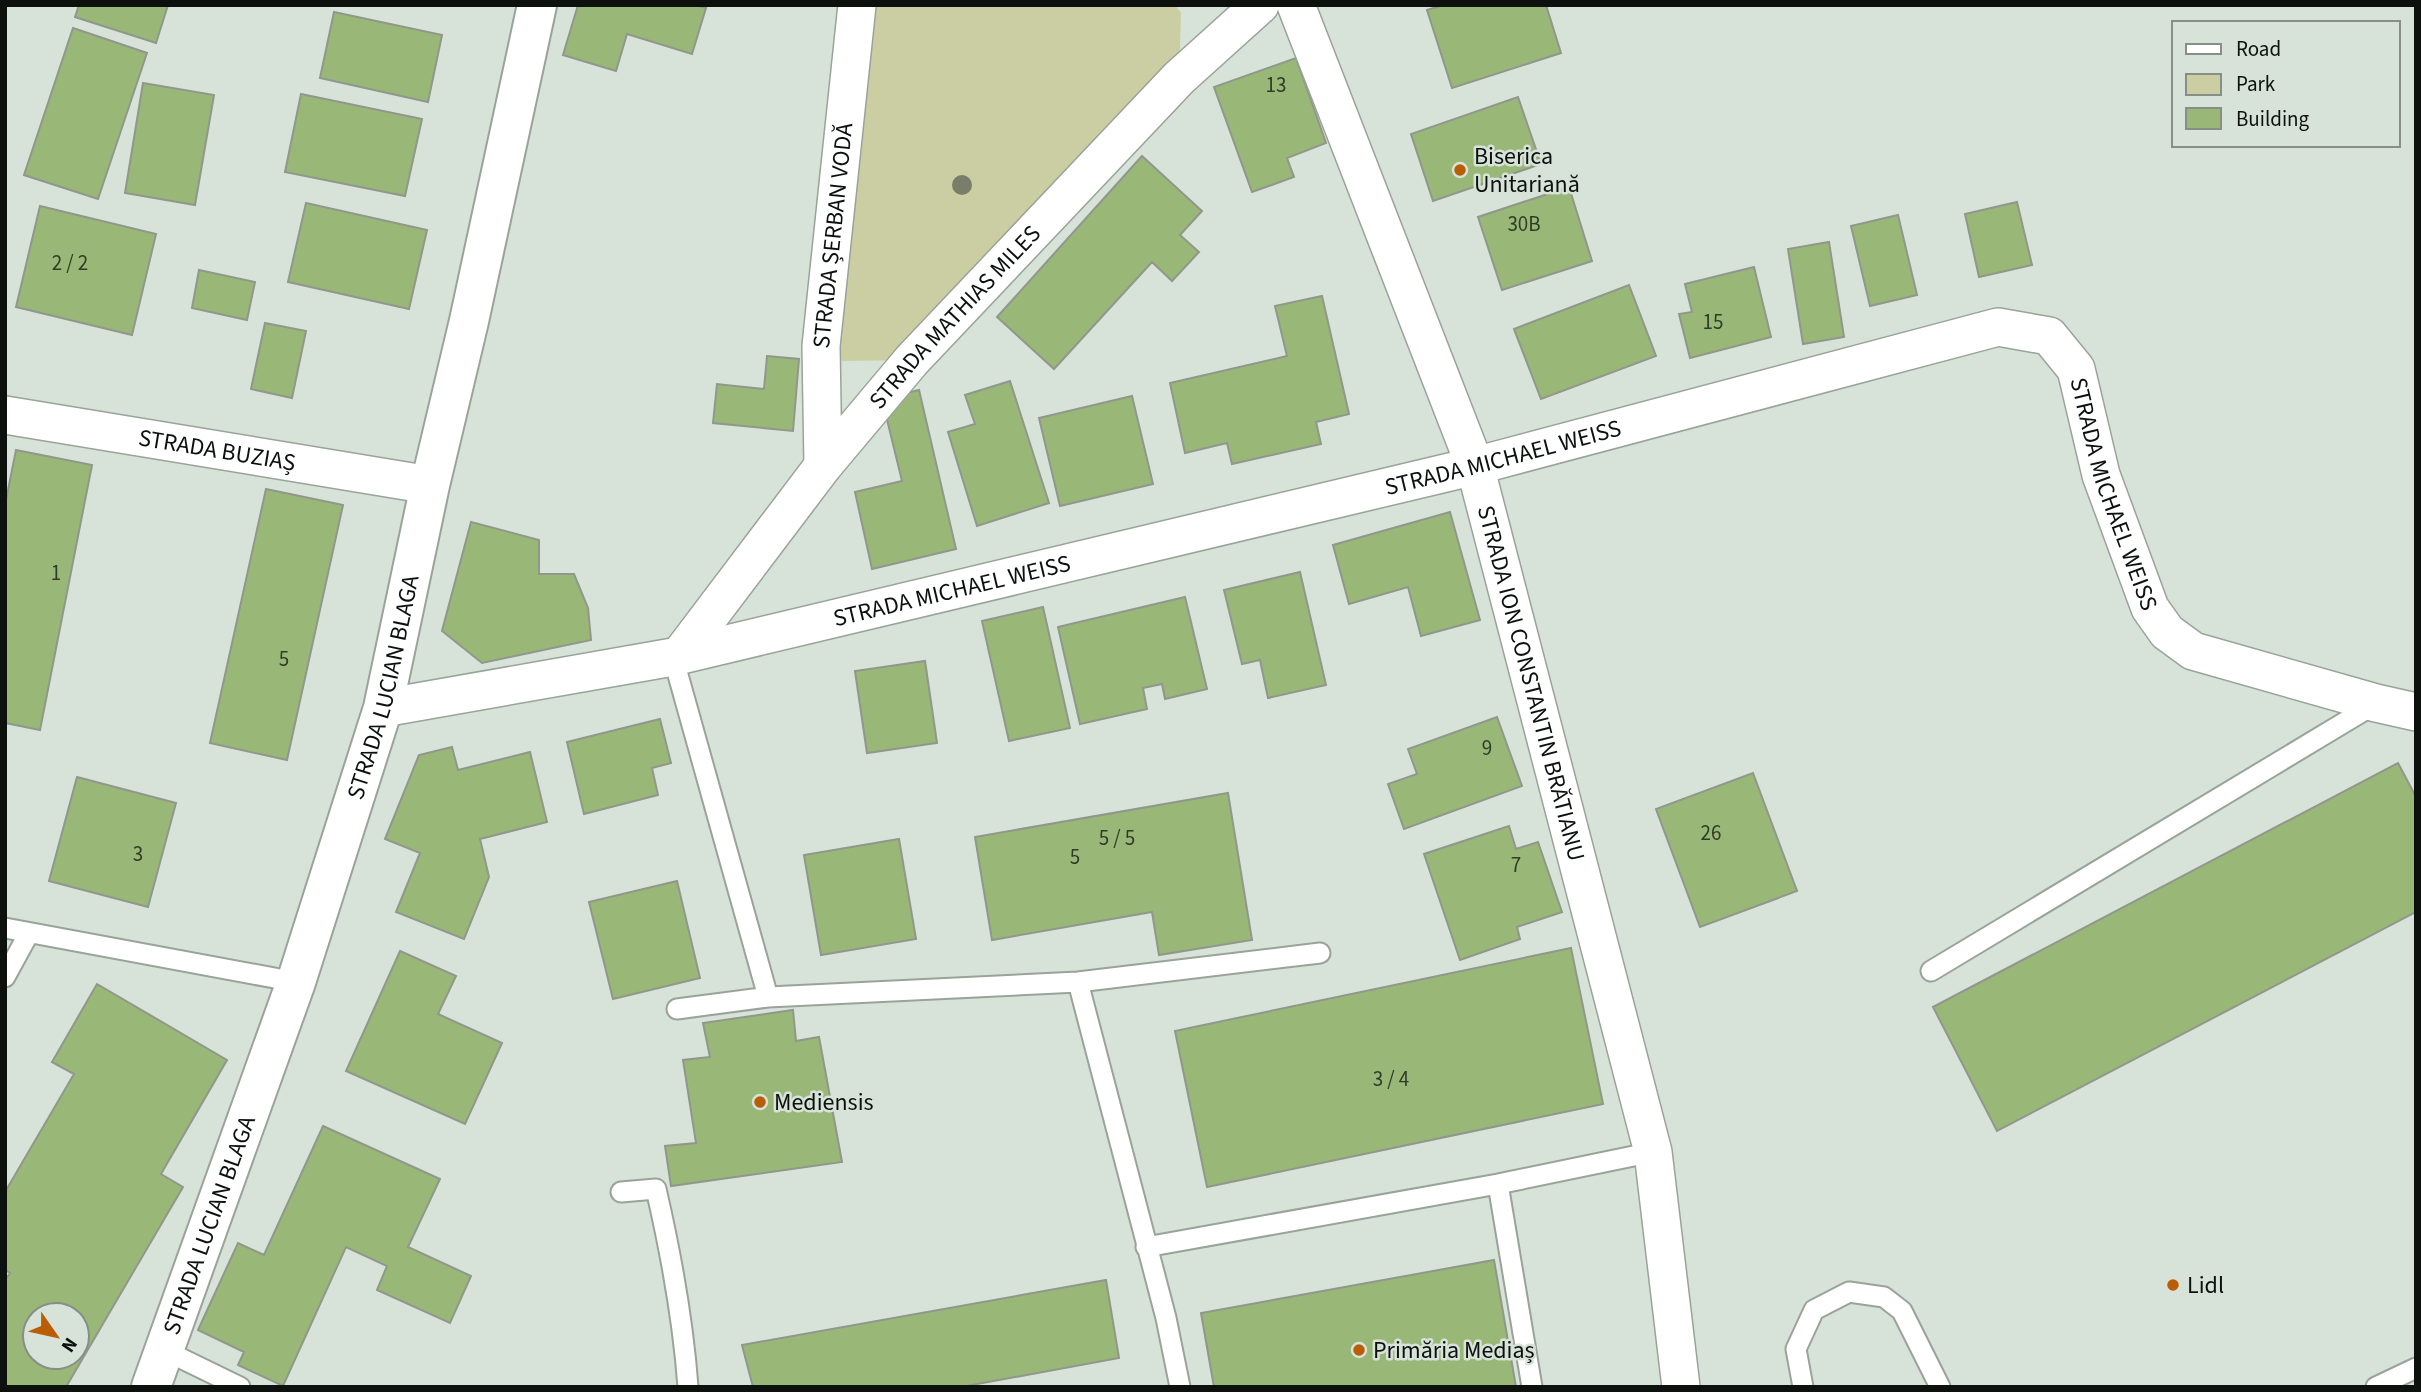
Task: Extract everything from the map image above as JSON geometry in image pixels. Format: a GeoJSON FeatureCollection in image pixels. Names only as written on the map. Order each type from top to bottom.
{"type":"FeatureCollection","features":[{"type":"Feature","properties":{"kind":"street","name":"STRADA LUCIAN BLAGA"},"geometry":{"type":"LineString","coordinates":[[151,1387],[296,982],[383,708],[537,5]]}},
{"type":"Feature","properties":{"kind":"street","name":"STRADA ȘERBAN VODĂ"},"geometry":{"type":"LineString","coordinates":[[823,466],[821,346],[857,5]]}},
{"type":"Feature","properties":{"kind":"street","name":"STRADA MATHIAS MILES"},"geometry":{"type":"LineString","coordinates":[[677,656],[823,466],[912,360],[1179,78],[1260,5]]}},
{"type":"Feature","properties":{"kind":"street","name":"STRADA ION CONSTANTIN BRĂTIANU"},"geometry":{"type":"LineString","coordinates":[[1296,5],[1475,466],[1653,1152],[1681,1387]]}},
{"type":"Feature","properties":{"kind":"street","name":"STRADA MICHAEL WEISS"},"geometry":{"type":"LineString","coordinates":[[383,708],[677,656],[1475,466],[1998,327],[2049,337],[2076,369],[2101,475],[2150,608],[2167,632],[2193,651],[2416,712]]}},
{"type":"Feature","properties":{"kind":"street","name":"STRADA BUZIAȘ"},"geometry":{"type":"LineString","coordinates":[[5,415],[430,485]]}},
{"type":"Feature","properties":{"kind":"street","name":"STRADA LUCIAN BLAGA"},"geometry":{"type":"LineString","coordinates":[[136,1387],[164,1350]]}},
{"type":"Feature","properties":{"kind":"lane"},"geometry":{"type":"LineString","coordinates":[[677,656],[768,997]]}},
{"type":"Feature","properties":{"kind":"lane"},"geometry":{"type":"LineString","coordinates":[[1931,971],[2376,703]]}},
{"type":"Feature","properties":{"kind":"lane"},"geometry":{"type":"LineString","coordinates":[[5,929],[296,982]]}},
{"type":"Feature","properties":{"kind":"lane"},"geometry":{"type":"LineString","coordinates":[[5,977],[29,933]]}},
{"type":"Feature","properties":{"kind":"lane"},"geometry":{"type":"LineString","coordinates":[[677,1009],[768,997],[1078,982],[1320,953]]}},
{"type":"Feature","properties":{"kind":"lane"},"geometry":{"type":"LineString","coordinates":[[1078,982],[1166,1318],[1180,1387]]}},
{"type":"Feature","properties":{"kind":"lane"},"geometry":{"type":"LineString","coordinates":[[1146,1247],[1497,1184],[1653,1152]]}},
{"type":"Feature","properties":{"kind":"lane"},"geometry":{"type":"LineString","coordinates":[[1497,1184],[1532,1387]]}},
{"type":"Feature","properties":{"kind":"lane"},"geometry":{"type":"LineString","coordinates":[[621,1192],[656,1189],[673,1259],[688,1387]]}},
{"type":"Feature","properties":{"kind":"lane"},"geometry":{"type":"LineString","coordinates":[[1803,1387],[1796,1349],[1814,1310],[1849,1292],[1884,1297],[1902,1311],[1940,1387]]}},
{"type":"Feature","properties":{"kind":"lane"},"geometry":{"type":"LineString","coordinates":[[164,1350],[240,1387]]}},
{"type":"Feature","properties":{"kind":"lane"},"geometry":{"type":"LineString","coordinates":[[2376,1387],[2416,1368]]}},
{"type":"Feature","properties":{"kind":"green space"},"geometry":{"type":"Polygon","coordinates":[[[865,5],[1175,5],[1181,13],[1179,78],[912,360],[843,361],[821,346],[865,5]]]}},
{"type":"Feature","properties":{"kind":"building"},"geometry":{"type":"Polygon","coordinates":[[[79,5],[168,5],[156,43],[75,17],[79,5]]]}},
{"type":"Feature","properties":{"kind":"building"},"geometry":{"type":"Polygon","coordinates":[[[578,5],[696,5],[706,8],[692,54],[627,34],[616,71],[563,55],[578,5]]]}},
{"type":"Feature","properties":{"kind":"building"},"geometry":{"type":"Polygon","coordinates":[[[1444,5],[1546,5],[1561,53],[1452,88],[1427,10],[1444,5]]]}},
{"type":"Feature","properties":{"kind":"building"},"geometry":{"type":"Polygon","coordinates":[[[334,12],[442,35],[428,102],[320,78],[334,12]]]}},
{"type":"Feature","properties":{"kind":"building"},"geometry":{"type":"Polygon","coordinates":[[[73,28],[147,53],[98,199],[24,175],[73,28]]]}},
{"type":"Feature","properties":{"kind":"building"},"geometry":{"type":"Polygon","coordinates":[[[1296,58],[1326,143],[1287,158],[1294,177],[1252,192],[1214,87],[1296,58]]]}},
{"type":"Feature","properties":{"kind":"building"},"geometry":{"type":"Polygon","coordinates":[[[143,83],[214,95],[195,205],[125,193],[143,83]]]}},
{"type":"Feature","properties":{"kind":"building"},"geometry":{"type":"Polygon","coordinates":[[[301,94],[422,119],[405,196],[285,172],[301,94]]]}},
{"type":"Feature","properties":{"kind":"building"},"geometry":{"type":"Polygon","coordinates":[[[1518,97],[1541,164],[1433,201],[1411,134],[1518,97]]]}},
{"type":"Feature","properties":{"kind":"building"},"geometry":{"type":"Polygon","coordinates":[[[1142,156],[1202,211],[1180,235],[1199,252],[1172,281],[1152,262],[1054,369],[997,317],[1142,156]]]}},
{"type":"Feature","properties":{"kind":"building"},"geometry":{"type":"Polygon","coordinates":[[[1569,187],[1592,261],[1502,290],[1478,217],[1569,187]]]}},
{"type":"Feature","properties":{"kind":"building"},"geometry":{"type":"Polygon","coordinates":[[[2017,202],[2032,265],[1979,277],[1965,214],[2017,202]]]}},
{"type":"Feature","properties":{"kind":"building"},"geometry":{"type":"Polygon","coordinates":[[[306,203],[427,230],[409,309],[288,282],[306,203]]]}},
{"type":"Feature","properties":{"kind":"building"},"geometry":{"type":"Polygon","coordinates":[[[40,206],[156,234],[132,335],[16,307],[40,206]]]}},
{"type":"Feature","properties":{"kind":"building"},"geometry":{"type":"Polygon","coordinates":[[[1898,215],[1917,295],[1870,306],[1851,226],[1898,215]]]}},
{"type":"Feature","properties":{"kind":"building"},"geometry":{"type":"Polygon","coordinates":[[[1829,242],[1844,337],[1803,344],[1788,249],[1829,242]]]}},
{"type":"Feature","properties":{"kind":"building"},"geometry":{"type":"Polygon","coordinates":[[[1754,267],[1771,337],[1690,358],[1679,314],[1692,312],[1685,284],[1754,267]]]}},
{"type":"Feature","properties":{"kind":"building"},"geometry":{"type":"Polygon","coordinates":[[[199,270],[255,282],[247,320],[192,308],[199,270]]]}},
{"type":"Feature","properties":{"kind":"building"},"geometry":{"type":"Polygon","coordinates":[[[1629,285],[1656,356],[1541,399],[1514,329],[1629,285]]]}},
{"type":"Feature","properties":{"kind":"building"},"geometry":{"type":"Polygon","coordinates":[[[1322,296],[1349,414],[1316,422],[1321,444],[1232,464],[1227,443],[1185,453],[1170,383],[1287,356],[1275,306],[1322,296]]]}},
{"type":"Feature","properties":{"kind":"building"},"geometry":{"type":"Polygon","coordinates":[[[265,323],[306,331],[292,398],[251,389],[265,323]]]}},
{"type":"Feature","properties":{"kind":"building"},"geometry":{"type":"Polygon","coordinates":[[[767,356],[799,359],[793,431],[713,423],[717,384],[764,389],[767,356]]]}},
{"type":"Feature","properties":{"kind":"building"},"geometry":{"type":"Polygon","coordinates":[[[1010,381],[1049,503],[977,526],[948,432],[975,424],[965,395],[1010,381]]]}},
{"type":"Feature","properties":{"kind":"building"},"geometry":{"type":"Polygon","coordinates":[[[919,390],[956,549],[872,569],[855,492],[902,481],[882,399],[919,390]]]}},
{"type":"Feature","properties":{"kind":"building"},"geometry":{"type":"Polygon","coordinates":[[[1132,396],[1153,484],[1060,506],[1039,418],[1132,396]]]}},
{"type":"Feature","properties":{"kind":"building"},"geometry":{"type":"Polygon","coordinates":[[[16,450],[92,465],[40,730],[5,723],[5,505],[16,450]]]}},
{"type":"Feature","properties":{"kind":"building"},"geometry":{"type":"Polygon","coordinates":[[[266,489],[343,505],[287,760],[210,743],[266,489]]]}},
{"type":"Feature","properties":{"kind":"building"},"geometry":{"type":"Polygon","coordinates":[[[1450,512],[1480,620],[1421,636],[1408,587],[1349,604],[1333,545],[1450,512]]]}},
{"type":"Feature","properties":{"kind":"building"},"geometry":{"type":"Polygon","coordinates":[[[471,522],[539,540],[539,574],[574,574],[588,608],[591,640],[482,663],[442,631],[471,522]]]}},
{"type":"Feature","properties":{"kind":"building"},"geometry":{"type":"Polygon","coordinates":[[[1300,572],[1326,685],[1268,698],[1260,660],[1242,664],[1224,590],[1300,572]]]}},
{"type":"Feature","properties":{"kind":"building"},"geometry":{"type":"Polygon","coordinates":[[[1185,597],[1207,689],[1165,699],[1162,684],[1143,688],[1147,709],[1080,724],[1058,627],[1185,597]]]}},
{"type":"Feature","properties":{"kind":"building"},"geometry":{"type":"Polygon","coordinates":[[[1043,607],[1070,728],[1009,741],[982,621],[1043,607]]]}},
{"type":"Feature","properties":{"kind":"building"},"geometry":{"type":"Polygon","coordinates":[[[925,661],[937,743],[867,753],[855,671],[925,661]]]}},
{"type":"Feature","properties":{"kind":"building"},"geometry":{"type":"Polygon","coordinates":[[[1497,717],[1522,786],[1404,829],[1388,784],[1417,774],[1408,749],[1497,717]]]}},
{"type":"Feature","properties":{"kind":"building"},"geometry":{"type":"Polygon","coordinates":[[[660,719],[671,763],[652,768],[658,795],[584,814],[567,742],[660,719]]]}},
{"type":"Feature","properties":{"kind":"building"},"geometry":{"type":"Polygon","coordinates":[[[452,747],[458,770],[530,752],[547,822],[480,839],[489,877],[464,939],[396,912],[420,853],[385,839],[419,755],[452,747]]]}},
{"type":"Feature","properties":{"kind":"building"},"geometry":{"type":"Polygon","coordinates":[[[2398,763],[2416,797],[2416,912],[1997,1131],[1933,1007],[2398,763]]]}},
{"type":"Feature","properties":{"kind":"building"},"geometry":{"type":"Polygon","coordinates":[[[1753,773],[1797,891],[1700,927],[1656,809],[1753,773]]]}},
{"type":"Feature","properties":{"kind":"building"},"geometry":{"type":"Polygon","coordinates":[[[77,777],[176,803],[148,907],[49,881],[77,777]]]}},
{"type":"Feature","properties":{"kind":"building"},"geometry":{"type":"Polygon","coordinates":[[[1228,793],[1252,940],[1159,955],[1152,912],[992,940],[975,837],[1228,793]]]}},
{"type":"Feature","properties":{"kind":"building"},"geometry":{"type":"Polygon","coordinates":[[[1509,826],[1516,849],[1538,842],[1562,912],[1517,927],[1520,939],[1460,960],[1424,854],[1509,826]]]}},
{"type":"Feature","properties":{"kind":"building"},"geometry":{"type":"Polygon","coordinates":[[[899,839],[916,939],[821,955],[804,855],[899,839]]]}},
{"type":"Feature","properties":{"kind":"building"},"geometry":{"type":"Polygon","coordinates":[[[677,881],[700,978],[613,999],[589,902],[677,881]]]}},
{"type":"Feature","properties":{"kind":"building"},"geometry":{"type":"Polygon","coordinates":[[[1571,948],[1603,1104],[1207,1187],[1175,1031],[1571,948]]]}},
{"type":"Feature","properties":{"kind":"building"},"geometry":{"type":"Polygon","coordinates":[[[400,951],[456,976],[438,1014],[502,1043],[465,1124],[346,1071],[400,951]]]}},
{"type":"Feature","properties":{"kind":"building"},"geometry":{"type":"Polygon","coordinates":[[[97,984],[227,1060],[161,1174],[183,1187],[91,1344],[91,1301],[21,1301],[21,1371],[75,1371],[66,1387],[5,1387],[5,1280],[10,1273],[5,1270],[5,1192],[74,1074],[52,1062],[97,984]]]}},
{"type":"Feature","properties":{"kind":"building","name":"Mediensis"},"geometry":{"type":"Polygon","coordinates":[[[793,1010],[796,1041],[819,1037],[842,1162],[671,1186],[665,1146],[696,1143],[683,1060],[710,1057],[703,1023],[793,1010]]]}},
{"type":"Feature","properties":{"kind":"building"},"geometry":{"type":"Polygon","coordinates":[[[323,1126],[440,1179],[408,1247],[471,1276],[450,1323],[377,1290],[387,1266],[346,1247],[283,1386],[238,1365],[244,1352],[198,1330],[238,1243],[264,1255],[323,1126]]]}},
{"type":"Feature","properties":{"kind":"building","name":"Primăria Mediaș"},"geometry":{"type":"Polygon","coordinates":[[[1494,1260],[1516,1387],[1214,1387],[1201,1313],[1494,1260]]]}},
{"type":"Feature","properties":{"kind":"building"},"geometry":{"type":"Polygon","coordinates":[[[1106,1280],[1119,1358],[961,1387],[753,1387],[742,1345],[1106,1280]]]}},
{"type":"Feature","properties":{"kind":"place","name":"Biserica Unitariană"},"geometry":{"type":"Point","coordinates":[1460,170]}},
{"type":"Feature","properties":{"kind":"place","name":"Mediensis"},"geometry":{"type":"Point","coordinates":[760,1102]}},
{"type":"Feature","properties":{"kind":"place","name":"Lidl"},"geometry":{"type":"Point","coordinates":[2173,1285]}},
{"type":"Feature","properties":{"kind":"place","name":"Primăria Mediaș"},"geometry":{"type":"Point","coordinates":[1359,1350]}}]}
